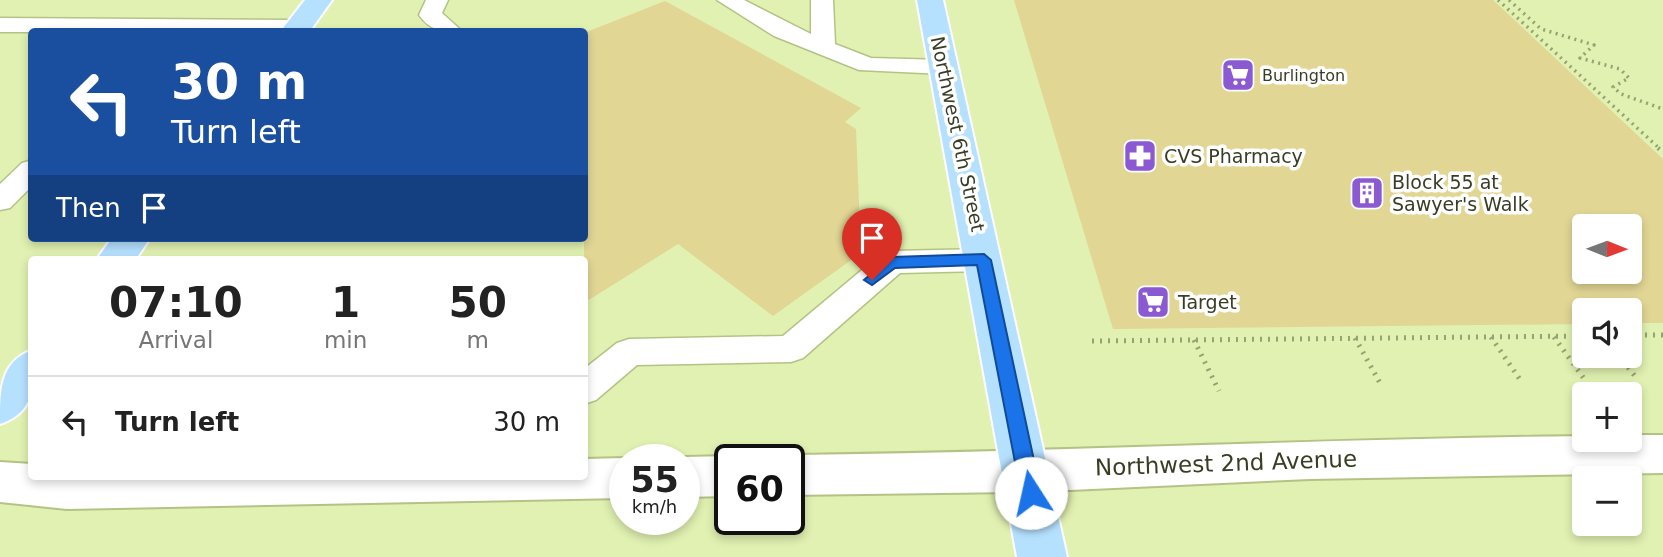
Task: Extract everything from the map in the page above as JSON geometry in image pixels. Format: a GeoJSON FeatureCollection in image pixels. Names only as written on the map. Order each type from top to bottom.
{"type":"FeatureCollection","features":[{"type":"Feature","properties":{"kind":"main road"},"geometry":{"type":"LineString","coordinates":[[297,28],[319,0]]}},
{"type":"Feature","properties":{"kind":"main road","name":"Northwest 6th Street"},"geometry":{"type":"LineString","coordinates":[[930,0],[1042,557]]}},
{"type":"Feature","properties":{"kind":"main road"},"geometry":{"type":"LineString","coordinates":[[118,256],[129,242]]}},
{"type":"Feature","properties":{"kind":"main road"},"geometry":{"type":"LineString","coordinates":[[0,406],[28,371]]}},
{"type":"Feature","properties":{"kind":"street","name":"Northwest 2nd Avenue"},"geometry":{"type":"LineString","coordinates":[[805,475],[1027,472],[1310,459],[1663,454]]}},
{"type":"Feature","properties":{"kind":"street"},"geometry":{"type":"LineString","coordinates":[[588,478],[609,478]]}},
{"type":"Feature","properties":{"kind":"street"},"geometry":{"type":"LineString","coordinates":[[0,482],[67,488],[397,480]]}},
{"type":"Feature","properties":{"kind":"lane"},"geometry":{"type":"LineString","coordinates":[[0,25],[169,28],[197,0]]}},
{"type":"Feature","properties":{"kind":"lane"},"geometry":{"type":"LineString","coordinates":[[437,0],[430,15],[447,28]]}},
{"type":"Feature","properties":{"kind":"lane"},"geometry":{"type":"LineString","coordinates":[[729,0],[756,8],[782,31],[868,65],[944,67]]}},
{"type":"Feature","properties":{"kind":"lane"},"geometry":{"type":"LineString","coordinates":[[822,0],[823,47]]}},
{"type":"Feature","properties":{"kind":"lane"},"geometry":{"type":"LineString","coordinates":[[0,201],[28,173]]}},
{"type":"Feature","properties":{"kind":"lane"},"geometry":{"type":"LineString","coordinates":[[588,387],[629,352],[791,349],[892,262],[984,260]]}},
{"type":"Feature","properties":{"kind":"path"},"geometry":{"type":"LineString","coordinates":[[1498,0],[1663,152]]}},
{"type":"Feature","properties":{"kind":"path"},"geometry":{"type":"LineString","coordinates":[[1509,0],[1541,29],[1594,46],[1580,58],[1620,69],[1629,78],[1613,87],[1621,94],[1663,109]]}},
{"type":"Feature","properties":{"kind":"path"},"geometry":{"type":"LineString","coordinates":[[1642,335],[1663,335]]}},
{"type":"Feature","properties":{"kind":"path"},"geometry":{"type":"LineString","coordinates":[[1553,336],[1585,380]]}},
{"type":"Feature","properties":{"kind":"path"},"geometry":{"type":"LineString","coordinates":[[1092,341],[1572,336]]}},
{"type":"Feature","properties":{"kind":"path"},"geometry":{"type":"LineString","coordinates":[[1490,337],[1521,381]]}},
{"type":"Feature","properties":{"kind":"path"},"geometry":{"type":"LineString","coordinates":[[1355,338],[1380,383]]}},
{"type":"Feature","properties":{"kind":"path"},"geometry":{"type":"LineString","coordinates":[[1194,340],[1219,391]]}},
{"type":"Feature","properties":{"kind":"path"},"geometry":{"type":"LineString","coordinates":[[1628,368],[1637,380]]}},
{"type":"Feature","properties":{"kind":"building","name":"Block 55 at Sawyer's Walk"},"geometry":{"type":"Polygon","coordinates":[[[1014,0],[1493,0],[1663,159],[1663,323],[1642,323],[1642,298],[1572,298],[1572,324],[1113,329],[1014,0]]]}},
{"type":"Feature","properties":{"kind":"building"},"geometry":{"type":"Polygon","coordinates":[[[665,1],[861,108],[845,122],[856,129],[861,253],[773,316],[678,244],[588,300],[588,256],[584,256],[584,242],[588,242],[588,31],[665,1]]]}},
{"type":"Feature","properties":{"kind":"place","name":"Burlington"},"geometry":{"type":"Point","coordinates":[1238,75]}},
{"type":"Feature","properties":{"kind":"place","name":"CVS Pharmacy"},"geometry":{"type":"Point","coordinates":[1140,156]}},
{"type":"Feature","properties":{"kind":"place","name":"Block 55 at Sawyer's Walk"},"geometry":{"type":"Point","coordinates":[1367,193]}},
{"type":"Feature","properties":{"kind":"place","name":"Target"},"geometry":{"type":"Point","coordinates":[1153,302]}},
{"type":"Feature","properties":{"kind":"route"},"geometry":{"type":"LineString","coordinates":[[872,280],[892,262],[984,260],[1031,493]]}}]}
